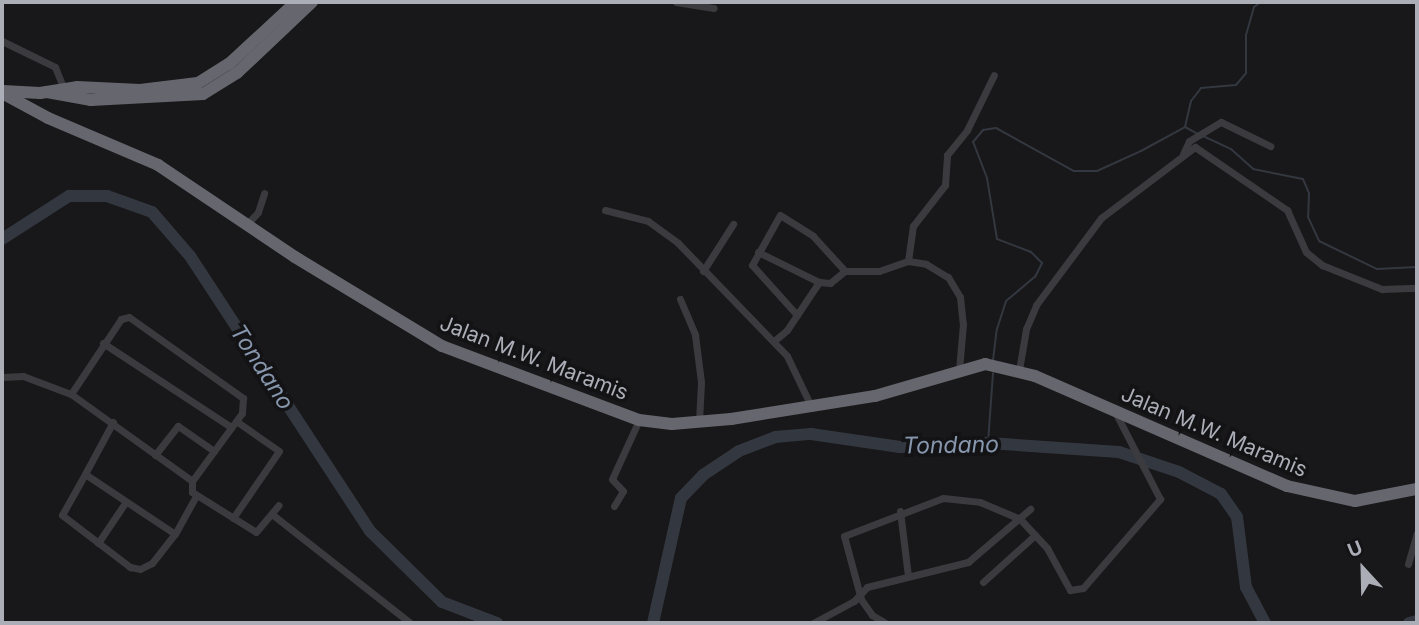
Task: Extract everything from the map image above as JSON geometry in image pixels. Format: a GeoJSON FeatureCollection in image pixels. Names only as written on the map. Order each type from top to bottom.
{"type":"FeatureCollection","features":[{"type":"Feature","properties":{"kind":"highway"},"geometry":{"type":"LineString","coordinates":[[2,92],[202,94],[237,73],[296,2]]}},
{"type":"Feature","properties":{"kind":"highway"},"geometry":{"type":"LineString","coordinates":[[274,31],[312,2]]}},
{"type":"Feature","properties":{"kind":"highway","name":"Jalan M.W. Maramis"},"geometry":{"type":"LineString","coordinates":[[2,92],[48,118],[158,165],[442,346],[639,420],[699,422],[890,394],[959,370],[985,365],[1002,366],[1018,370],[1274,481],[1319,495],[1368,500],[1417,489]]}},
{"type":"Feature","properties":{"kind":"highway"},"geometry":{"type":"LineString","coordinates":[[48,118],[58,93]]}},
{"type":"Feature","properties":{"kind":"street"},"geometry":{"type":"LineString","coordinates":[[676,2],[713,8]]}},
{"type":"Feature","properties":{"kind":"street"},"geometry":{"type":"LineString","coordinates":[[2,41],[55,67],[58,93]]}},
{"type":"Feature","properties":{"kind":"street"},"geometry":{"type":"LineString","coordinates":[[908,261],[913,226],[945,184],[947,155],[967,130],[994,75]]}},
{"type":"Feature","properties":{"kind":"street"},"geometry":{"type":"LineString","coordinates":[[1182,154],[1189,141],[1221,122],[1270,146]]}},
{"type":"Feature","properties":{"kind":"street"},"geometry":{"type":"LineString","coordinates":[[1018,370],[1026,329],[1036,305],[1101,218],[1182,154],[1199,148],[1236,179],[1279,204],[1306,252],[1322,265],[1382,289],[1417,288]]}},
{"type":"Feature","properties":{"kind":"street"},"geometry":{"type":"LineString","coordinates":[[247,224],[258,212],[264,193]]}},
{"type":"Feature","properties":{"kind":"street"},"geometry":{"type":"LineString","coordinates":[[605,210],[659,227],[787,356],[810,404]]}},
{"type":"Feature","properties":{"kind":"street"},"geometry":{"type":"LineString","coordinates":[[797,315],[752,265],[784,213],[813,236],[845,271]]}},
{"type":"Feature","properties":{"kind":"street"},"geometry":{"type":"LineString","coordinates":[[704,271],[733,224]]}},
{"type":"Feature","properties":{"kind":"street"},"geometry":{"type":"LineString","coordinates":[[758,252],[819,282],[830,282],[845,271],[879,271],[908,261],[936,269],[954,284],[963,324],[959,370]]}},
{"type":"Feature","properties":{"kind":"street"},"geometry":{"type":"LineString","coordinates":[[774,341],[797,315],[819,282]]}},
{"type":"Feature","properties":{"kind":"street"},"geometry":{"type":"LineString","coordinates":[[680,299],[695,335],[701,382],[699,422]]}},
{"type":"Feature","properties":{"kind":"street"},"geometry":{"type":"LineString","coordinates":[[71,394],[121,318],[129,317],[241,394],[245,406],[192,481]]}},
{"type":"Feature","properties":{"kind":"street"},"geometry":{"type":"LineString","coordinates":[[103,344],[279,451],[233,518]]}},
{"type":"Feature","properties":{"kind":"street"},"geometry":{"type":"LineString","coordinates":[[2,377],[23,376],[71,394],[113,422],[192,481],[195,496],[175,534],[157,559],[140,569],[98,543],[62,515],[113,422]]}},
{"type":"Feature","properties":{"kind":"street"},"geometry":{"type":"LineString","coordinates":[[884,622],[872,615],[859,593],[844,536],[930,501],[961,498],[1020,519],[1035,535],[1075,592],[1160,499],[1115,412]]}},
{"type":"Feature","properties":{"kind":"street"},"geometry":{"type":"LineString","coordinates":[[614,506],[623,491],[612,480],[639,420]]}},
{"type":"Feature","properties":{"kind":"street"},"geometry":{"type":"LineString","coordinates":[[155,455],[178,426],[214,452]]}},
{"type":"Feature","properties":{"kind":"street"},"geometry":{"type":"LineString","coordinates":[[85,474],[175,534]]}},
{"type":"Feature","properties":{"kind":"street"},"geometry":{"type":"LineString","coordinates":[[195,496],[256,533],[279,505]]}},
{"type":"Feature","properties":{"kind":"street"},"geometry":{"type":"LineString","coordinates":[[98,543],[125,503]]}},
{"type":"Feature","properties":{"kind":"street"},"geometry":{"type":"LineString","coordinates":[[813,623],[854,601],[859,593],[908,576],[968,562],[1030,509]]}},
{"type":"Feature","properties":{"kind":"street"},"geometry":{"type":"LineString","coordinates":[[900,512],[908,576]]}},
{"type":"Feature","properties":{"kind":"street"},"geometry":{"type":"LineString","coordinates":[[273,515],[410,623]]}},
{"type":"Feature","properties":{"kind":"street"},"geometry":{"type":"LineString","coordinates":[[1408,564],[1417,533]]}},
{"type":"Feature","properties":{"kind":"street"},"geometry":{"type":"LineString","coordinates":[[983,582],[1035,535]]}},
{"type":"Feature","properties":{"kind":"waterway"},"geometry":{"type":"LineString","coordinates":[[993,360],[997,329],[1006,301],[1035,277],[1042,263],[1031,252],[997,239],[987,178],[973,142],[983,130],[996,128],[1074,171],[1097,171],[1141,151],[1185,127],[1191,101],[1201,88],[1236,85],[1246,73],[1246,35],[1254,7],[1261,2]]}},
{"type":"Feature","properties":{"kind":"waterway"},"geometry":{"type":"LineString","coordinates":[[1185,127],[1198,134]]}},
{"type":"Feature","properties":{"kind":"waterway"},"geometry":{"type":"LineString","coordinates":[[1203,136],[1231,149],[1253,169],[1303,179],[1309,193],[1308,217],[1319,241],[1377,269],[1417,267]]}},
{"type":"Feature","properties":{"kind":"waterway","name":"Tondano"},"geometry":{"type":"LineString","coordinates":[[2,239],[69,196],[107,196],[152,212],[190,256],[370,531],[442,602],[497,623]]}},
{"type":"Feature","properties":{"kind":"waterway"},"geometry":{"type":"LineString","coordinates":[[988,443],[993,373]]}},
{"type":"Feature","properties":{"kind":"waterway","name":"Tondano"},"geometry":{"type":"LineString","coordinates":[[653,623],[681,498],[703,475],[739,451],[775,437],[811,434],[900,447],[988,443],[1119,452],[1179,472],[1221,494],[1237,517],[1246,587],[1265,623]]}},
{"type":"Feature","properties":{"kind":"waterway","name":"Tondano"},"geometry":{"type":"LineString","coordinates":[[1409,623],[1417,621]]}}]}
